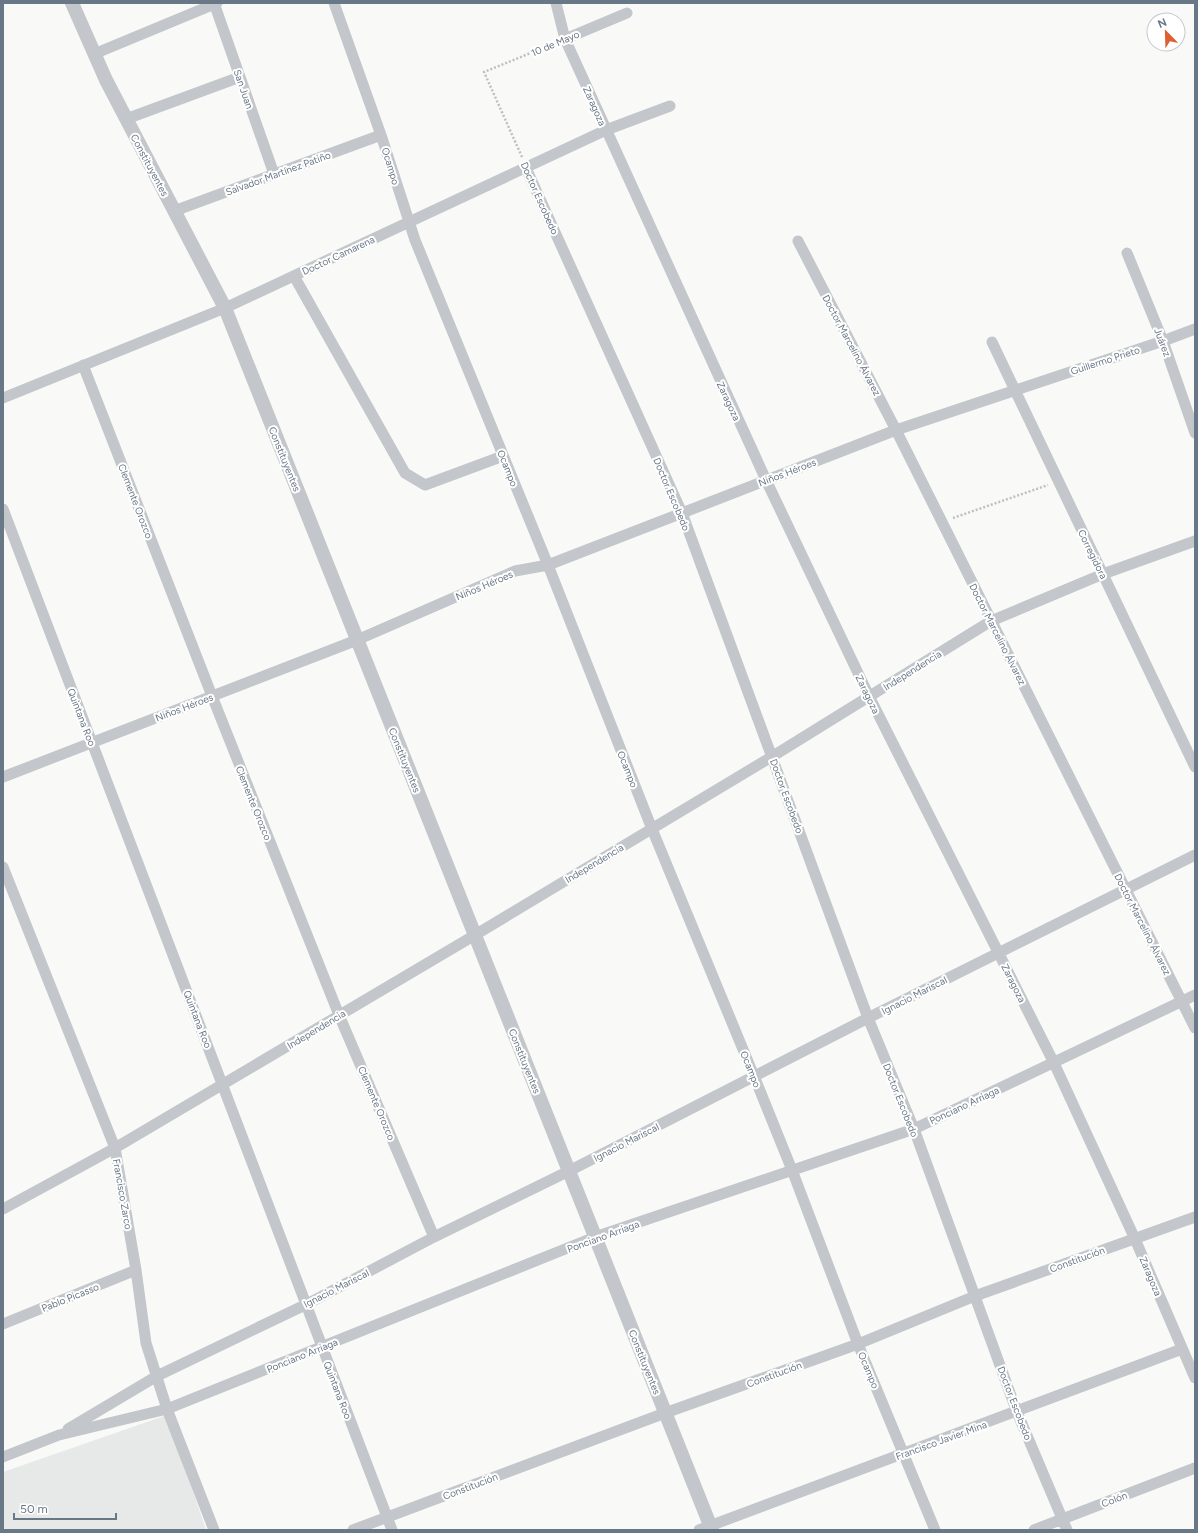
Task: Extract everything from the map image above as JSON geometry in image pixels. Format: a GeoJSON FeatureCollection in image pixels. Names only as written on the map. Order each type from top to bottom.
{"type":"FeatureCollection","features":[{"type":"Feature","properties":{"kind":"street","name":"Constituyentes"},"geometry":{"type":"LineString","coordinates":[[72,3],[94,54],[126,119],[225,308],[665,1413],[707,1529]]}},
{"type":"Feature","properties":{"kind":"street"},"geometry":{"type":"LineString","coordinates":[[94,54],[215,3]]}},
{"type":"Feature","properties":{"kind":"street","name":"San Juan"},"geometry":{"type":"LineString","coordinates":[[215,3],[274,174]]}},
{"type":"Feature","properties":{"kind":"street","name":"Ocampo"},"geometry":{"type":"LineString","coordinates":[[334,3],[381,135],[418,248],[548,565],[652,829],[792,1170],[858,1344],[935,1530]]}},
{"type":"Feature","properties":{"kind":"street","name":"Zaragoza"},"geometry":{"type":"LineString","coordinates":[[556,3],[565,39],[766,480],[869,696],[1054,1063],[1135,1239],[1195,1378]]}},
{"type":"Feature","properties":{"kind":"street","name":"10 de Mayo"},"geometry":{"type":"LineString","coordinates":[[565,39],[627,13]]}},
{"type":"Feature","properties":{"kind":"street"},"geometry":{"type":"LineString","coordinates":[[126,119],[240,77]]}},
{"type":"Feature","properties":{"kind":"street","name":"Doctor Camarena"},"geometry":{"type":"LineString","coordinates":[[3,398],[225,308],[606,130],[670,106]]}},
{"type":"Feature","properties":{"kind":"street","name":"Salvador Martínez Patiño"},"geometry":{"type":"LineString","coordinates":[[174,211],[381,135]]}},
{"type":"Feature","properties":{"kind":"street","name":"Doctor Escobedo"},"geometry":{"type":"LineString","coordinates":[[526,168],[682,513],[773,756],[868,1018],[914,1129],[1017,1412],[1067,1530]]}},
{"type":"Feature","properties":{"kind":"street","name":"Doctor Marcelino Álvarez"},"geometry":{"type":"LineString","coordinates":[[798,241],[942,521],[1195,1028]]}},
{"type":"Feature","properties":{"kind":"street","name":"Juárez"},"geometry":{"type":"LineString","coordinates":[[1127,254],[1163,341],[1195,433]]}},
{"type":"Feature","properties":{"kind":"street"},"geometry":{"type":"LineString","coordinates":[[294,276],[405,473],[426,485],[503,456]]}},
{"type":"Feature","properties":{"kind":"street","name":"Guillermo Prieto"},"geometry":{"type":"LineString","coordinates":[[1015,390],[1195,329]]}},
{"type":"Feature","properties":{"kind":"street","name":"Corregidora"},"geometry":{"type":"LineString","coordinates":[[992,342],[1195,767]]}},
{"type":"Feature","properties":{"kind":"street","name":"Clemente Orozco"},"geometry":{"type":"LineString","coordinates":[[83,365],[212,696],[340,1015],[434,1237]]}},
{"type":"Feature","properties":{"kind":"street","name":"Niños Héroes"},"geometry":{"type":"LineString","coordinates":[[3,777],[357,640],[515,571],[548,565],[896,430],[1015,390]]}},
{"type":"Feature","properties":{"kind":"street","name":"Quintana Roo"},"geometry":{"type":"LineString","coordinates":[[3,509],[392,1530]]}},
{"type":"Feature","properties":{"kind":"street","name":"Independencia"},"geometry":{"type":"LineString","coordinates":[[3,1209],[115,1148],[475,935],[773,756],[991,621],[1103,574],[1195,540]]}},
{"type":"Feature","properties":{"kind":"street","name":"Ignacio Mariscal"},"geometry":{"type":"LineString","coordinates":[[59,1435],[157,1376],[305,1305],[434,1237],[569,1171],[868,1018],[1195,855]]}},
{"type":"Feature","properties":{"kind":"street","name":"Francisco Zarco"},"geometry":{"type":"LineString","coordinates":[[3,867],[115,1148],[136,1270],[146,1343],[168,1409],[214,1530]]}},
{"type":"Feature","properties":{"kind":"street","name":"Ponciano Arriaga"},"geometry":{"type":"LineString","coordinates":[[3,1457],[59,1435],[168,1409],[595,1238],[914,1129],[1195,995]]}},
{"type":"Feature","properties":{"kind":"street","name":"Constitución"},"geometry":{"type":"LineString","coordinates":[[353,1530],[665,1413],[858,1344],[975,1296],[1195,1217]]}},
{"type":"Feature","properties":{"kind":"street","name":"Pablo Picasso"},"geometry":{"type":"LineString","coordinates":[[3,1324],[136,1270]]}},
{"type":"Feature","properties":{"kind":"street","name":"Francisco Javier Mina"},"geometry":{"type":"LineString","coordinates":[[707,1529],[904,1453],[1182,1349]]}},
{"type":"Feature","properties":{"kind":"street","name":"Colón"},"geometry":{"type":"LineString","coordinates":[[1034,1530],[1195,1468]]}},
{"type":"Feature","properties":{"kind":"path","name":"10 de Mayo"},"geometry":{"type":"LineString","coordinates":[[484,72],[565,39]]}},
{"type":"Feature","properties":{"kind":"path","name":"Doctor Escobedo"},"geometry":{"type":"LineString","coordinates":[[484,72],[526,168]]}},
{"type":"Feature","properties":{"kind":"path"},"geometry":{"type":"LineString","coordinates":[[942,521],[1058,482]]}},
{"type":"Feature","properties":{"kind":"shaded area"},"geometry":{"type":"Polygon","coordinates":[[[167,1415],[206,1530],[5,1530],[3,1525],[3,1472],[167,1415]]]}}]}
